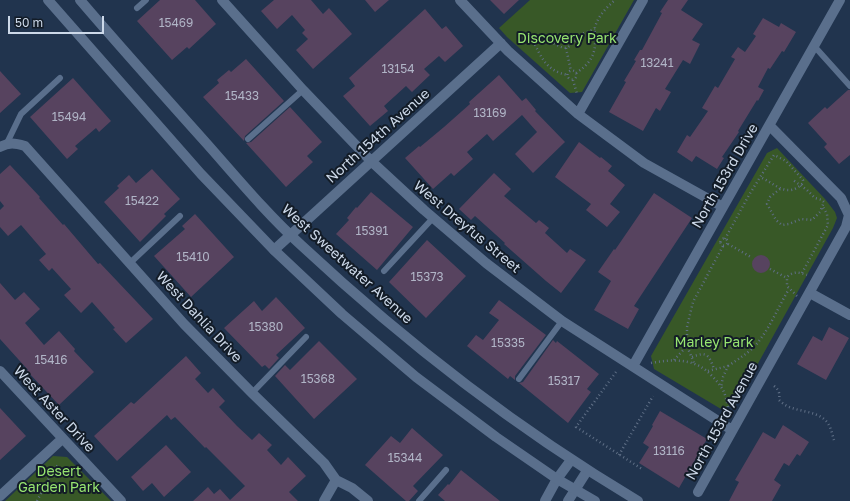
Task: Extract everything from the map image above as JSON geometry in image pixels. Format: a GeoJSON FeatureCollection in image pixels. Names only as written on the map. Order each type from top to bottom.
{"type":"FeatureCollection","features":[{"type":"Feature","properties":{"kind":"street"},"geometry":{"type":"LineString","coordinates":[[48,0],[201,174],[274,250],[342,314],[416,377],[496,437],[557,480],[595,501]]}},
{"type":"Feature","properties":{"kind":"street","name":"West Sweetwater Avenue"},"geometry":{"type":"LineString","coordinates":[[80,0],[221,161],[300,244],[399,330],[483,398],[571,460],[638,501]]}},
{"type":"Feature","properties":{"kind":"street","name":"West Dreyfus Street"},"geometry":{"type":"LineString","coordinates":[[222,0],[303,90],[371,161],[433,218],[486,263],[562,321],[732,430]]}},
{"type":"Feature","properties":{"kind":"street"},"geometry":{"type":"LineString","coordinates":[[460,0],[501,43],[578,114],[644,163],[723,207]]}},
{"type":"Feature","properties":{"kind":"street"},"geometry":{"type":"LineString","coordinates":[[578,114],[643,0]]}},
{"type":"Feature","properties":{"kind":"street","name":"North 153rd Drive"},"geometry":{"type":"LineString","coordinates":[[633,366],[815,47],[840,0]]}},
{"type":"Feature","properties":{"kind":"street","name":"North 154th Avenue"},"geometry":{"type":"LineString","coordinates":[[274,250],[501,43]]}},
{"type":"Feature","properties":{"kind":"street","name":"North 153rd Avenue"},"geometry":{"type":"LineString","coordinates":[[698,492],[846,227],[849,215],[841,198],[770,126]]}},
{"type":"Feature","properties":{"kind":"street","name":"West Dahlia Drive"},"geometry":{"type":"LineString","coordinates":[[8,144],[25,146],[184,324],[324,463],[336,480],[352,488],[368,501]]}},
{"type":"Feature","properties":{"kind":"street"},"geometry":{"type":"LineString","coordinates":[[810,293],[850,315]]}},
{"type":"Feature","properties":{"kind":"street","name":"West Aster Drive"},"geometry":{"type":"LineString","coordinates":[[0,371],[121,501]]}},
{"type":"Feature","properties":{"kind":"street"},"geometry":{"type":"LineString","coordinates":[[0,496],[62,439]]}},
{"type":"Feature","properties":{"kind":"street"},"geometry":{"type":"LineString","coordinates":[[545,501],[571,460]]}},
{"type":"Feature","properties":{"kind":"street"},"geometry":{"type":"LineString","coordinates":[[568,501],[588,471]]}},
{"type":"Feature","properties":{"kind":"street"},"geometry":{"type":"LineString","coordinates":[[324,501],[336,480]]}},
{"type":"Feature","properties":{"kind":"lane"},"geometry":{"type":"LineString","coordinates":[[137,8],[146,0]]}},
{"type":"Feature","properties":{"kind":"lane"},"geometry":{"type":"LineString","coordinates":[[815,47],[850,86]]}},
{"type":"Feature","properties":{"kind":"lane"},"geometry":{"type":"LineString","coordinates":[[8,144],[21,114],[60,78]]}},
{"type":"Feature","properties":{"kind":"lane"},"geometry":{"type":"LineString","coordinates":[[248,140],[303,90]]}},
{"type":"Feature","properties":{"kind":"lane"},"geometry":{"type":"LineString","coordinates":[[130,263],[180,216]]}},
{"type":"Feature","properties":{"kind":"lane"},"geometry":{"type":"LineString","coordinates":[[384,272],[433,218]]}},
{"type":"Feature","properties":{"kind":"lane"},"geometry":{"type":"LineString","coordinates":[[520,379],[562,321]]}},
{"type":"Feature","properties":{"kind":"lane"},"geometry":{"type":"LineString","coordinates":[[252,393],[306,337]]}},
{"type":"Feature","properties":{"kind":"lane"},"geometry":{"type":"LineString","coordinates":[[419,501],[446,470]]}},
{"type":"Feature","properties":{"kind":"path"},"geometry":{"type":"LineString","coordinates":[[573,80],[576,78],[576,73],[584,68],[590,61],[595,46],[595,29],[602,13],[615,0]]}},
{"type":"Feature","properties":{"kind":"path"},"geometry":{"type":"LineString","coordinates":[[518,41],[533,40],[547,42],[561,48],[566,48],[582,34],[595,29]]}},
{"type":"Feature","properties":{"kind":"path"},"geometry":{"type":"LineString","coordinates":[[533,40],[542,60],[548,66],[561,74],[568,75],[570,79],[573,80],[577,94]]}},
{"type":"Feature","properties":{"kind":"path"},"geometry":{"type":"LineString","coordinates":[[566,48],[571,71],[568,75]]}},
{"type":"Feature","properties":{"kind":"path"},"geometry":{"type":"LineString","coordinates":[[571,71],[576,73]]}},
{"type":"Feature","properties":{"kind":"path"},"geometry":{"type":"LineString","coordinates":[[723,246],[721,241],[725,239],[760,177],[774,155],[786,162],[803,180],[801,185],[791,191],[780,188],[760,177]]}},
{"type":"Feature","properties":{"kind":"path"},"geometry":{"type":"LineString","coordinates":[[780,188],[770,198],[768,204],[776,220],[782,225],[789,224],[800,219],[812,220],[820,212],[824,202],[815,198],[793,180]]}},
{"type":"Feature","properties":{"kind":"path"},"geometry":{"type":"LineString","coordinates":[[802,273],[828,225],[827,214],[823,207]]}},
{"type":"Feature","properties":{"kind":"path"},"geometry":{"type":"LineString","coordinates":[[725,239],[728,241],[728,244],[750,257]]}},
{"type":"Feature","properties":{"kind":"path"},"geometry":{"type":"LineString","coordinates":[[694,364],[687,347],[687,327],[693,302],[723,246],[728,244]]}},
{"type":"Feature","properties":{"kind":"path"},"geometry":{"type":"LineString","coordinates":[[770,269],[787,278]]}},
{"type":"Feature","properties":{"kind":"path"},"geometry":{"type":"LineString","coordinates":[[797,296],[789,289],[786,282],[787,278],[792,273],[798,272],[809,276]]}},
{"type":"Feature","properties":{"kind":"path"},"geometry":{"type":"LineString","coordinates":[[707,371],[728,366],[744,356],[760,339],[789,289]]}},
{"type":"Feature","properties":{"kind":"path"},"geometry":{"type":"LineString","coordinates":[[674,360],[687,347]]}},
{"type":"Feature","properties":{"kind":"path"},"geometry":{"type":"LineString","coordinates":[[692,358],[701,354],[707,355],[711,359],[714,369]]}},
{"type":"Feature","properties":{"kind":"path"},"geometry":{"type":"LineString","coordinates":[[651,363],[674,360],[700,366],[707,371],[721,387],[729,411]]}},
{"type":"Feature","properties":{"kind":"path"},"geometry":{"type":"LineString","coordinates":[[721,387],[723,377],[728,366]]}},
{"type":"Feature","properties":{"kind":"path"},"geometry":{"type":"LineString","coordinates":[[616,372],[576,427],[642,469]]}},
{"type":"Feature","properties":{"kind":"path"},"geometry":{"type":"LineString","coordinates":[[774,386],[780,395],[779,400],[784,405],[822,418],[828,423],[834,440]]}},
{"type":"Feature","properties":{"kind":"path"},"geometry":{"type":"LineString","coordinates":[[619,455],[653,396]]}},
{"type":"Feature","properties":{"kind":"path"},"geometry":{"type":"LineString","coordinates":[[37,501],[52,472],[58,465]]}},
{"type":"Feature","properties":{"kind":"green space","name":"Discovery Park"},"geometry":{"type":"Polygon","coordinates":[[[530,0],[634,0],[582,92],[570,93],[507,37],[499,28],[530,0]]]}},
{"type":"Feature","properties":{"kind":"green space","name":"Marley Park"},"geometry":{"type":"Polygon","coordinates":[[[777,148],[825,199],[835,212],[837,218],[833,228],[735,405],[721,409],[654,369],[651,356],[767,153],[777,148]]]}},
{"type":"Feature","properties":{"kind":"green space","name":"Desert Garden Park"},"geometry":{"type":"Polygon","coordinates":[[[53,456],[67,457],[111,501],[5,501],[53,456]]]}},
{"type":"Feature","properties":{"kind":"building"},"geometry":{"type":"Polygon","coordinates":[[[160,0],[195,0],[216,24],[189,49],[187,47],[172,60],[137,21],[160,0]]]}},
{"type":"Feature","properties":{"kind":"building"},"geometry":{"type":"Polygon","coordinates":[[[274,0],[311,0],[323,14],[329,8],[352,34],[313,69],[296,50],[308,39],[302,33],[305,30],[292,15],[277,29],[261,11],[274,0]]]}},
{"type":"Feature","properties":{"kind":"building"},"geometry":{"type":"Polygon","coordinates":[[[365,0],[389,0],[375,12],[365,0]]]}},
{"type":"Feature","properties":{"kind":"building"},"geometry":{"type":"Polygon","coordinates":[[[490,0],[519,0],[504,14],[490,0]]]}},
{"type":"Feature","properties":{"kind":"building"},"geometry":{"type":"Polygon","coordinates":[[[668,0],[688,0],[681,10],[703,24],[692,40],[700,44],[690,64],[683,60],[665,89],[671,92],[660,111],[656,108],[643,131],[609,112],[626,82],[624,81],[636,61],[634,60],[640,50],[642,50],[662,13],[660,12],[668,0]]]}},
{"type":"Feature","properties":{"kind":"building"},"geometry":{"type":"Polygon","coordinates":[[[425,9],[442,29],[446,26],[463,46],[445,62],[439,56],[424,69],[430,75],[412,92],[406,86],[384,106],[388,111],[370,126],[343,96],[355,86],[349,78],[425,9]]]}},
{"type":"Feature","properties":{"kind":"building"},"geometry":{"type":"Polygon","coordinates":[[[763,18],[779,27],[781,23],[796,32],[784,52],[782,51],[770,69],[768,68],[758,87],[764,90],[722,157],[724,158],[717,169],[696,156],[692,162],[677,152],[687,135],[690,137],[708,111],[702,108],[715,86],[718,88],[735,59],[731,57],[738,47],[745,52],[756,36],[753,34],[763,18]]]}},
{"type":"Feature","properties":{"kind":"building"},"geometry":{"type":"Polygon","coordinates":[[[246,59],[284,101],[245,136],[244,141],[203,97],[219,83],[217,80],[229,70],[231,72],[246,59]]]}},
{"type":"Feature","properties":{"kind":"building"},"geometry":{"type":"Polygon","coordinates":[[[0,71],[21,94],[0,113],[0,71]]]}},
{"type":"Feature","properties":{"kind":"building"},"geometry":{"type":"Polygon","coordinates":[[[499,75],[522,101],[526,98],[536,110],[535,111],[565,142],[533,173],[515,154],[537,132],[522,115],[493,141],[487,134],[467,152],[473,159],[454,176],[451,173],[433,189],[405,158],[444,127],[499,75]]]}},
{"type":"Feature","properties":{"kind":"building"},"geometry":{"type":"Polygon","coordinates":[[[73,78],[111,121],[99,132],[96,128],[75,146],[78,149],[67,159],[30,117],[73,78]]]}},
{"type":"Feature","properties":{"kind":"building"},"geometry":{"type":"Polygon","coordinates":[[[848,90],[850,90],[850,155],[839,164],[824,147],[827,144],[808,123],[825,107],[827,109],[848,90]]]}},
{"type":"Feature","properties":{"kind":"building"},"geometry":{"type":"Polygon","coordinates":[[[290,107],[322,142],[307,156],[313,162],[286,187],[246,143],[251,142],[290,107]]]}},
{"type":"Feature","properties":{"kind":"building"},"geometry":{"type":"Polygon","coordinates":[[[579,142],[612,166],[608,171],[625,185],[610,204],[620,212],[607,227],[586,210],[591,204],[555,177],[579,142]]]}},
{"type":"Feature","properties":{"kind":"building"},"geometry":{"type":"Polygon","coordinates":[[[10,165],[98,264],[100,263],[153,319],[126,343],[92,302],[81,313],[64,295],[71,289],[52,268],[49,271],[39,260],[46,254],[21,225],[8,236],[0,227],[0,210],[4,206],[0,201],[0,174],[10,165]]]}},
{"type":"Feature","properties":{"kind":"building"},"geometry":{"type":"Polygon","coordinates":[[[152,169],[180,199],[164,214],[166,216],[140,242],[104,202],[119,188],[117,186],[129,175],[136,183],[152,169]]]}},
{"type":"Feature","properties":{"kind":"building"},"geometry":{"type":"Polygon","coordinates":[[[494,173],[511,189],[504,196],[536,223],[539,220],[549,228],[545,233],[567,253],[570,249],[586,260],[561,293],[504,244],[505,243],[475,216],[471,220],[459,209],[494,173]]]}},
{"type":"Feature","properties":{"kind":"building"},"geometry":{"type":"Polygon","coordinates":[[[371,192],[413,227],[377,270],[336,234],[349,220],[347,218],[356,207],[357,208],[371,192]]]}},
{"type":"Feature","properties":{"kind":"building"},"geometry":{"type":"Polygon","coordinates":[[[654,193],[692,218],[634,306],[639,309],[628,329],[594,310],[611,281],[598,272],[654,193]]]}},
{"type":"Feature","properties":{"kind":"building"},"geometry":{"type":"Polygon","coordinates":[[[195,214],[234,257],[191,297],[154,256],[185,229],[182,226],[195,214]]]}},
{"type":"Feature","properties":{"kind":"building"},"geometry":{"type":"Polygon","coordinates":[[[427,240],[466,276],[426,318],[389,282],[427,240]]]}},
{"type":"Feature","properties":{"kind":"building"},"geometry":{"type":"Polygon","coordinates":[[[761,255],[767,258],[770,264],[767,270],[761,273],[755,270],[752,264],[755,258],[761,255]]]}},
{"type":"Feature","properties":{"kind":"building"},"geometry":{"type":"Polygon","coordinates":[[[0,283],[15,300],[24,292],[40,309],[25,323],[44,345],[59,331],[75,349],[74,351],[94,372],[59,405],[0,339],[0,283]]]}},
{"type":"Feature","properties":{"kind":"building"},"geometry":{"type":"Polygon","coordinates":[[[276,297],[305,328],[276,355],[279,358],[269,369],[265,365],[262,367],[224,328],[254,301],[262,311],[276,297]]]}},
{"type":"Feature","properties":{"kind":"building"},"geometry":{"type":"Polygon","coordinates":[[[499,300],[546,335],[515,376],[515,380],[510,376],[508,379],[467,346],[476,335],[483,340],[499,320],[489,313],[499,300]]]}},
{"type":"Feature","properties":{"kind":"building"},"geometry":{"type":"Polygon","coordinates":[[[829,327],[849,338],[826,380],[797,364],[813,336],[822,341],[829,327]]]}},
{"type":"Feature","properties":{"kind":"building"},"geometry":{"type":"Polygon","coordinates":[[[553,340],[556,343],[557,341],[599,374],[587,389],[591,392],[568,423],[519,383],[523,382],[553,340]]]}},
{"type":"Feature","properties":{"kind":"building"},"geometry":{"type":"Polygon","coordinates":[[[319,341],[357,379],[314,419],[275,376],[285,365],[290,370],[319,341]]]}},
{"type":"Feature","properties":{"kind":"building"},"geometry":{"type":"Polygon","coordinates":[[[186,356],[201,373],[195,379],[208,393],[213,388],[225,401],[219,407],[237,426],[252,440],[259,433],[272,445],[267,450],[281,465],[288,457],[306,476],[289,492],[298,501],[193,501],[208,487],[214,494],[220,489],[230,500],[245,486],[175,417],[171,420],[167,415],[117,461],[94,436],[131,402],[134,404],[186,356]]]}},
{"type":"Feature","properties":{"kind":"building"},"geometry":{"type":"Polygon","coordinates":[[[0,408],[26,436],[0,460],[0,408]]]}},
{"type":"Feature","properties":{"kind":"building"},"geometry":{"type":"Polygon","coordinates":[[[660,411],[707,439],[679,488],[639,463],[649,447],[643,443],[660,411]]]}},
{"type":"Feature","properties":{"kind":"building"},"geometry":{"type":"Polygon","coordinates":[[[783,425],[809,442],[800,456],[797,454],[789,466],[784,463],[774,480],[781,485],[772,501],[729,501],[739,482],[735,480],[763,432],[775,439],[783,425]]]}},
{"type":"Feature","properties":{"kind":"building"},"geometry":{"type":"Polygon","coordinates":[[[412,428],[443,455],[413,486],[418,491],[409,501],[406,501],[365,465],[391,436],[400,443],[412,428]]]}},
{"type":"Feature","properties":{"kind":"building"},"geometry":{"type":"Polygon","coordinates":[[[166,445],[191,472],[164,497],[152,483],[143,491],[131,477],[166,445]]]}},
{"type":"Feature","properties":{"kind":"building"},"geometry":{"type":"Polygon","coordinates":[[[461,470],[500,501],[445,501],[438,495],[448,484],[449,485],[461,470]]]}}]}
